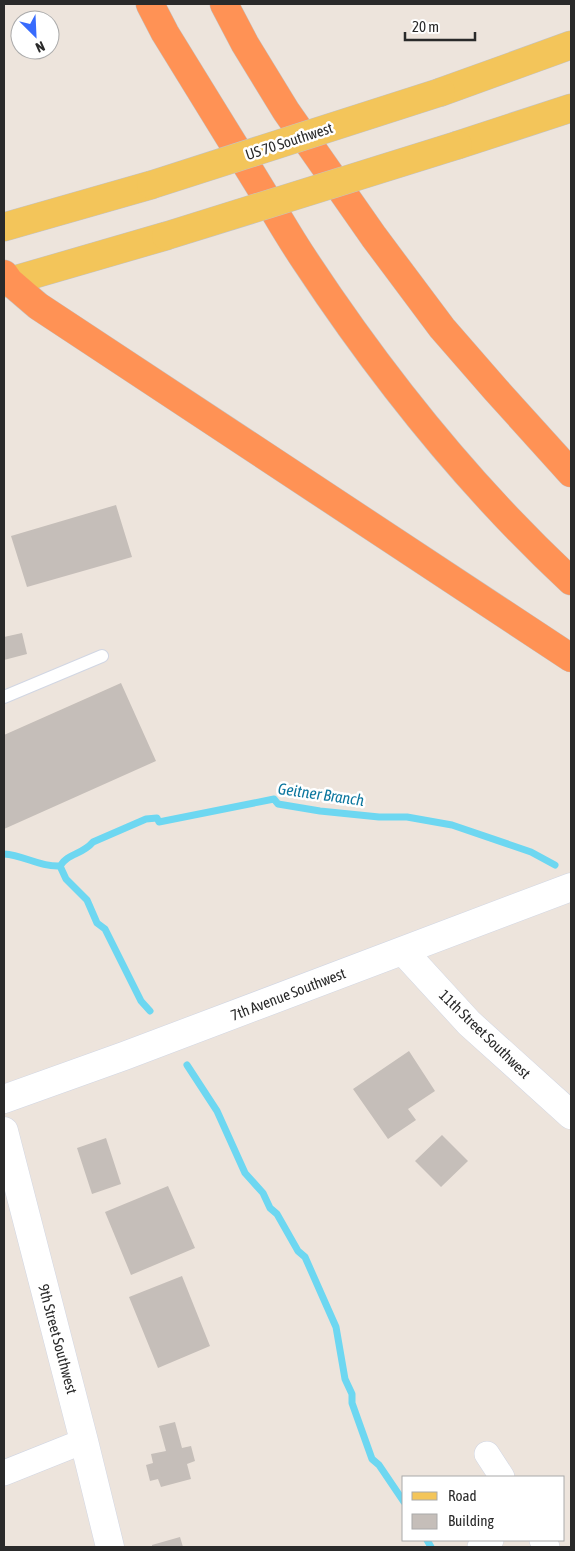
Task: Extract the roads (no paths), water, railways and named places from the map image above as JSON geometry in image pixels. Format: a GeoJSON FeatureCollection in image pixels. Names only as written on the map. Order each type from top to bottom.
{"type":"FeatureCollection","features":[{"type":"Feature","properties":{"kind":"highway"},"geometry":{"type":"LineString","coordinates":[[150,4],[165,33],[306,261],[363,344],[418,415],[475,483],[543,555],[571,581]]}},
{"type":"Feature","properties":{"kind":"highway"},"geometry":{"type":"LineString","coordinates":[[224,4],[286,112],[374,237],[442,328],[571,473]]}},
{"type":"Feature","properties":{"kind":"highway"},"geometry":{"type":"LineString","coordinates":[[5,279],[38,306],[571,658]]}},
{"type":"Feature","properties":{"kind":"main road","name":"US 70 Southwest"},"geometry":{"type":"LineString","coordinates":[[4,227],[151,185],[441,92],[571,45]]}},
{"type":"Feature","properties":{"kind":"main road"},"geometry":{"type":"LineString","coordinates":[[5,279],[166,236],[571,108]]}},
{"type":"Feature","properties":{"kind":"street","name":"7th Avenue Southwest"},"geometry":{"type":"LineString","coordinates":[[4,1099],[132,1053],[571,887]]}},
{"type":"Feature","properties":{"kind":"street","name":"11th Street Southwest"},"geometry":{"type":"LineString","coordinates":[[403,951],[469,1023],[571,1115]]}},
{"type":"Feature","properties":{"kind":"street","name":"9th Street Southwest"},"geometry":{"type":"LineString","coordinates":[[4,1131],[110,1547]]}},
{"type":"Feature","properties":{"kind":"street"},"geometry":{"type":"LineString","coordinates":[[4,1473],[84,1441]]}},
{"type":"Feature","properties":{"kind":"street"},"geometry":{"type":"LineString","coordinates":[[487,1454],[501,1476]]}},
{"type":"Feature","properties":{"kind":"lane"},"geometry":{"type":"LineString","coordinates":[[4,697],[102,656]]}},
{"type":"Feature","properties":{"kind":"waterway","name":"Geitner Branch"},"geometry":{"type":"LineString","coordinates":[[60,866],[67,859],[93,842],[146,819],[157,818],[159,822],[274,799],[278,804],[320,811],[379,817],[407,817],[452,825],[531,852],[555,865]]}},
{"type":"Feature","properties":{"kind":"waterway","name":"Geitner Branch"},"geometry":{"type":"LineString","coordinates":[[4,854],[18,856],[45,865],[60,866]]}},
{"type":"Feature","properties":{"kind":"waterway"},"geometry":{"type":"LineString","coordinates":[[60,866],[66,879],[87,900],[97,923],[105,929],[141,1001],[150,1011]]}},
{"type":"Feature","properties":{"kind":"waterway"},"geometry":{"type":"LineString","coordinates":[[187,1065],[217,1111],[245,1173],[263,1193],[270,1208],[277,1214],[298,1251],[305,1257],[336,1327],[345,1379],[352,1394],[352,1403],[372,1459],[379,1465],[402,1499]]}},
{"type":"Feature","properties":{"kind":"waterway"},"geometry":{"type":"LineString","coordinates":[[428,1541],[431,1547]]}}]}
